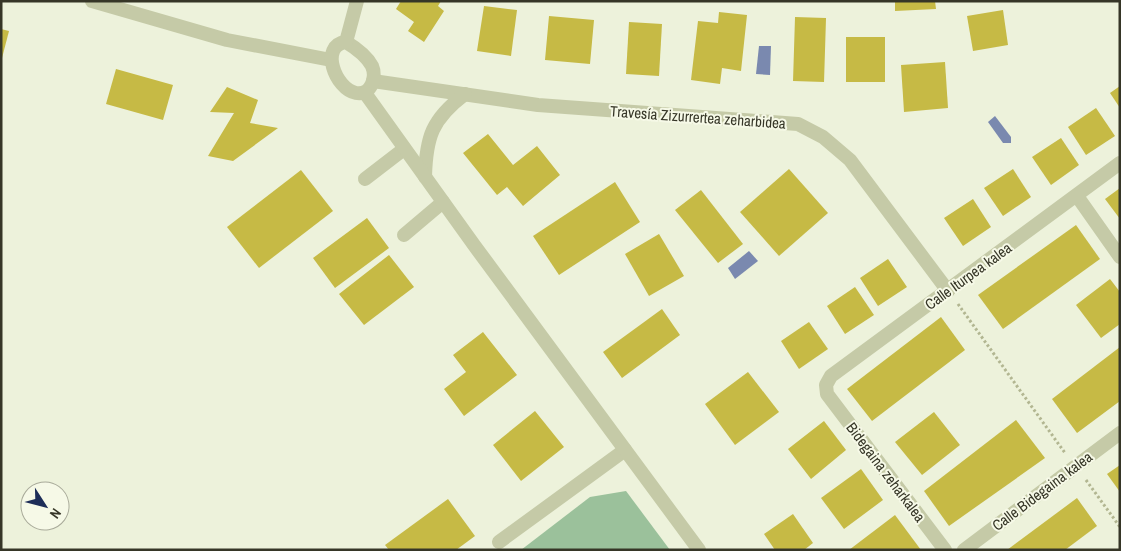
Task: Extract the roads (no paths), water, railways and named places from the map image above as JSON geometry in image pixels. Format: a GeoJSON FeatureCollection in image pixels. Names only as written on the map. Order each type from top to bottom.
{"type":"FeatureCollection","features":[{"type":"Feature","properties":{"kind":"street"},"geometry":{"type":"LineString","coordinates":[[92,1],[227,40],[331,60]]}},
{"type":"Feature","properties":{"kind":"street"},"geometry":{"type":"LineString","coordinates":[[346,42],[356,1]]}},
{"type":"Feature","properties":{"kind":"street"},"geometry":{"type":"LineString","coordinates":[[346,42],[358,48],[373,67],[373,80],[369,90],[364,93],[356,93],[349,90],[335,72],[331,60],[333,48],[339,43],[346,42]]}},
{"type":"Feature","properties":{"kind":"street","name":"Travesía Zizurrertea zeharbidea"},"geometry":{"type":"LineString","coordinates":[[373,80],[538,105],[798,124],[823,136],[850,160],[952,296]]}},
{"type":"Feature","properties":{"kind":"street"},"geometry":{"type":"LineString","coordinates":[[364,93],[442,202],[699,550]]}},
{"type":"Feature","properties":{"kind":"street"},"geometry":{"type":"LineString","coordinates":[[425,177],[425,148],[435,124],[448,106],[465,94]]}},
{"type":"Feature","properties":{"kind":"street"},"geometry":{"type":"LineString","coordinates":[[365,180],[404,149]]}},
{"type":"Feature","properties":{"kind":"street","name":"Calle Iturpea kalea"},"geometry":{"type":"LineString","coordinates":[[827,394],[826,385],[831,376],[952,296],[1120,163]]}},
{"type":"Feature","properties":{"kind":"street"},"geometry":{"type":"LineString","coordinates":[[1077,196],[1120,257]]}},
{"type":"Feature","properties":{"kind":"street"},"geometry":{"type":"LineString","coordinates":[[404,235],[442,202]]}},
{"type":"Feature","properties":{"kind":"street","name":"Bidegaina zeharkalea"},"geometry":{"type":"LineString","coordinates":[[827,394],[945,550]]}},
{"type":"Feature","properties":{"kind":"street","name":"Calle Bidegaina kalea"},"geometry":{"type":"LineString","coordinates":[[964,550],[1120,433]]}},
{"type":"Feature","properties":{"kind":"street"},"geometry":{"type":"LineString","coordinates":[[499,542],[625,450]]}},
{"type":"Feature","properties":{"kind":"water"},"geometry":{"type":"Polygon","coordinates":[[[759,46],[771,46],[770,75],[756,74],[759,46]]]}},
{"type":"Feature","properties":{"kind":"water"},"geometry":{"type":"Polygon","coordinates":[[[995,116],[1011,137],[1011,143],[1003,143],[988,122],[995,116]]]}},
{"type":"Feature","properties":{"kind":"water"},"geometry":{"type":"Polygon","coordinates":[[[749,251],[758,261],[735,279],[728,268],[749,251]]]}}]}
